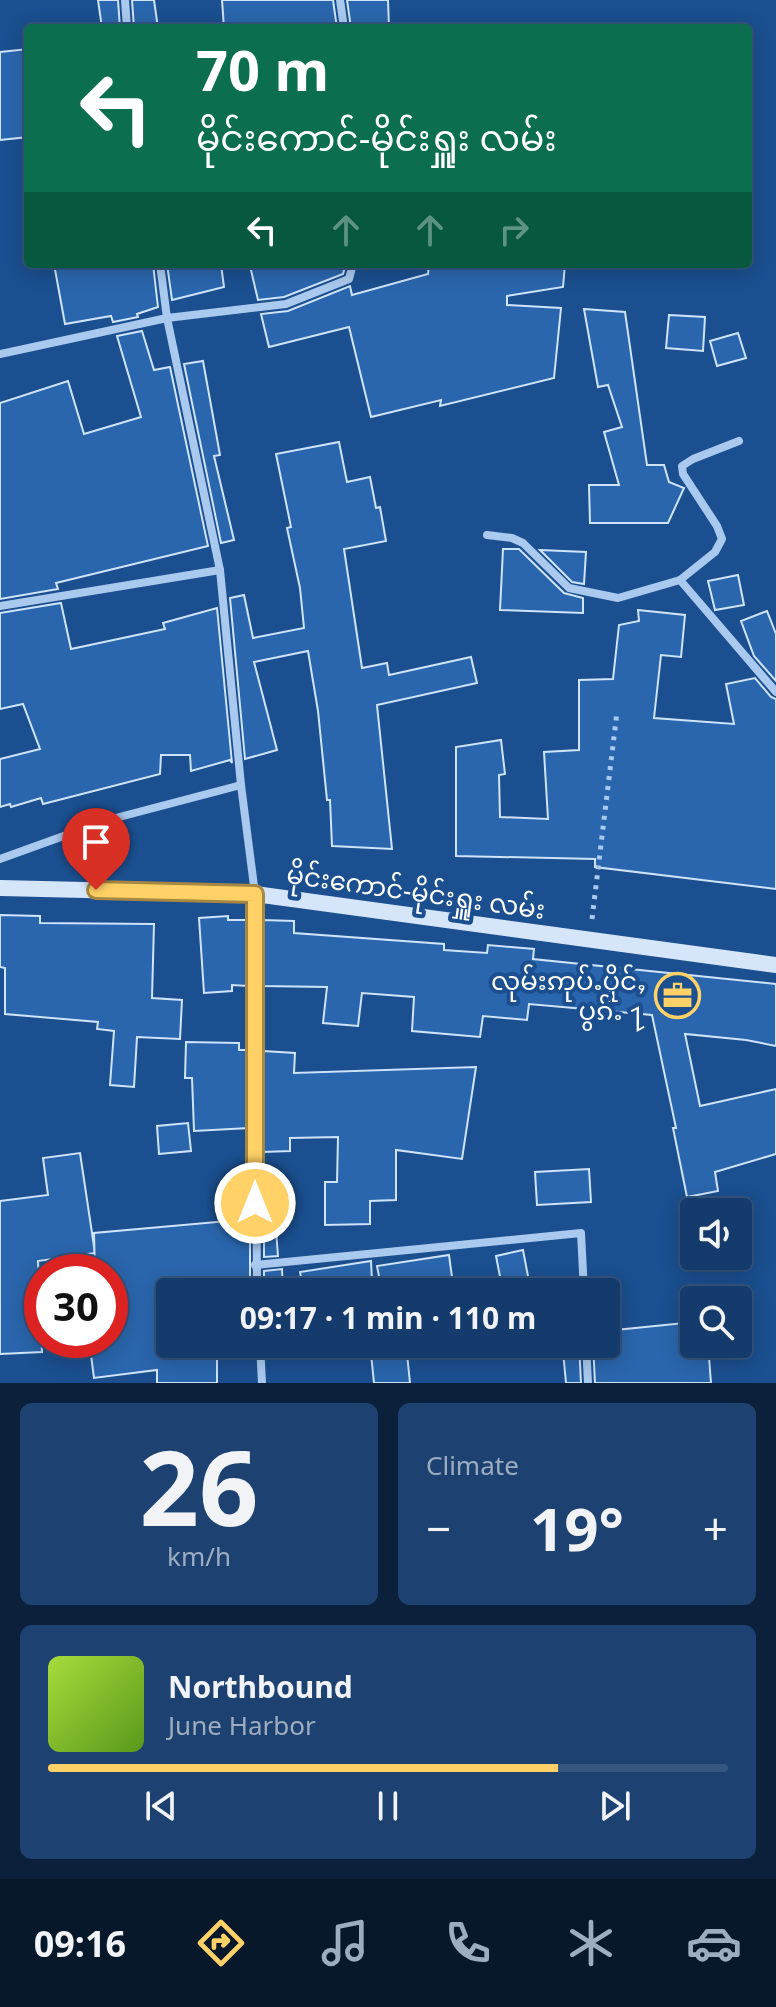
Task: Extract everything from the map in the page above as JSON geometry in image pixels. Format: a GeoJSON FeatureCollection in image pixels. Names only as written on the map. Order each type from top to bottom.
{"type":"FeatureCollection","features":[{"type":"Feature","properties":{"kind":"main road","name":"မိုင်းကောင်-မိုင်းရှူး လမ်း"},"geometry":{"type":"LineString","coordinates":[[0,888],[255,894],[776,965]]}},
{"type":"Feature","properties":{"kind":"street"},"geometry":{"type":"LineString","coordinates":[[125,0],[127,24]]}},
{"type":"Feature","properties":{"kind":"street"},"geometry":{"type":"LineString","coordinates":[[340,0],[343,24]]}},
{"type":"Feature","properties":{"kind":"street"},"geometry":{"type":"LineString","coordinates":[[161,268],[167,318],[220,570],[255,894],[256,1278]]}},
{"type":"Feature","properties":{"kind":"street"},"geometry":{"type":"LineString","coordinates":[[0,354],[167,318],[286,304],[349,279],[352,268]]}},
{"type":"Feature","properties":{"kind":"street"},"geometry":{"type":"LineString","coordinates":[[487,535],[512,538],[523,543],[569,588],[618,598],[680,580],[715,552],[722,539],[717,526],[683,474],[682,466],[739,441]]}},
{"type":"Feature","properties":{"kind":"street"},"geometry":{"type":"LineString","coordinates":[[0,606],[220,570]]}},
{"type":"Feature","properties":{"kind":"street"},"geometry":{"type":"LineString","coordinates":[[680,580],[776,692]]}},
{"type":"Feature","properties":{"kind":"street"},"geometry":{"type":"LineString","coordinates":[[0,859],[108,820],[241,785]]}},
{"type":"Feature","properties":{"kind":"street"},"geometry":{"type":"LineString","coordinates":[[255,1265],[581,1233],[583,1278]]}},
{"type":"Feature","properties":{"kind":"street"},"geometry":{"type":"LineString","coordinates":[[261,1358],[262,1383]]}},
{"type":"Feature","properties":{"kind":"street"},"geometry":{"type":"LineString","coordinates":[[587,1358],[588,1383]]}},
{"type":"Feature","properties":{"kind":"path"},"geometry":{"type":"LineString","coordinates":[[589,939],[617,712]]}},
{"type":"Feature","properties":{"kind":"building"},"geometry":{"type":"Polygon","coordinates":[[[98,0],[118,0],[120,24],[101,24],[98,0]]]}},
{"type":"Feature","properties":{"kind":"building"},"geometry":{"type":"Polygon","coordinates":[[[132,0],[154,0],[157,24],[134,24],[132,0]]]}},
{"type":"Feature","properties":{"kind":"building"},"geometry":{"type":"Polygon","coordinates":[[[222,0],[333,0],[336,24],[224,24],[222,0]]]}},
{"type":"Feature","properties":{"kind":"building"},"geometry":{"type":"Polygon","coordinates":[[[347,0],[388,0],[389,24],[350,24],[347,0]]]}},
{"type":"Feature","properties":{"kind":"building"},"geometry":{"type":"Polygon","coordinates":[[[24,49],[24,137],[0,140],[0,52],[24,49]]]}},
{"type":"Feature","properties":{"kind":"building"},"geometry":{"type":"Polygon","coordinates":[[[55,268],[153,268],[158,307],[137,314],[138,317],[113,322],[111,316],[65,324],[55,268]]]}},
{"type":"Feature","properties":{"kind":"building"},"geometry":{"type":"Polygon","coordinates":[[[168,268],[222,268],[224,287],[172,300],[168,268]]]}},
{"type":"Feature","properties":{"kind":"building"},"geometry":{"type":"Polygon","coordinates":[[[250,268],[345,268],[343,274],[284,297],[258,300],[250,268]]]}},
{"type":"Feature","properties":{"kind":"building"},"geometry":{"type":"Polygon","coordinates":[[[429,268],[565,268],[563,287],[507,296],[507,305],[561,308],[554,378],[440,406],[441,400],[371,417],[349,327],[269,347],[261,314],[288,311],[350,286],[352,295],[428,274],[429,268]]]}},
{"type":"Feature","properties":{"kind":"building"},"geometry":{"type":"Polygon","coordinates":[[[584,309],[625,312],[647,465],[664,465],[669,482],[684,488],[668,523],[590,523],[589,485],[619,485],[604,432],[622,427],[608,385],[598,387],[584,309]]]}},
{"type":"Feature","properties":{"kind":"building"},"geometry":{"type":"Polygon","coordinates":[[[669,315],[705,317],[703,351],[666,348],[669,315]]]}},
{"type":"Feature","properties":{"kind":"building"},"geometry":{"type":"Polygon","coordinates":[[[142,331],[154,370],[170,367],[208,546],[56,583],[58,589],[0,599],[0,403],[68,381],[84,434],[141,417],[117,336],[142,331]]]}},
{"type":"Feature","properties":{"kind":"building"},"geometry":{"type":"Polygon","coordinates":[[[738,333],[746,358],[717,366],[710,341],[738,333]]]}},
{"type":"Feature","properties":{"kind":"building"},"geometry":{"type":"Polygon","coordinates":[[[203,361],[220,455],[214,456],[234,540],[221,543],[184,364],[203,361]]]}},
{"type":"Feature","properties":{"kind":"building"},"geometry":{"type":"Polygon","coordinates":[[[339,442],[347,482],[370,477],[376,508],[380,507],[386,541],[344,549],[362,668],[387,663],[389,675],[471,657],[477,683],[377,705],[392,849],[332,846],[330,800],[327,800],[308,651],[254,662],[277,750],[245,759],[230,598],[244,595],[253,638],[304,628],[300,588],[287,528],[291,527],[276,454],[339,442]]]}},
{"type":"Feature","properties":{"kind":"building"},"geometry":{"type":"Polygon","coordinates":[[[503,549],[519,549],[564,593],[583,598],[583,613],[500,610],[503,549]]]}},
{"type":"Feature","properties":{"kind":"building"},"geometry":{"type":"Polygon","coordinates":[[[540,550],[586,552],[584,584],[572,582],[540,550]]]}},
{"type":"Feature","properties":{"kind":"building"},"geometry":{"type":"Polygon","coordinates":[[[738,575],[744,605],[715,610],[708,581],[738,575]]]}},
{"type":"Feature","properties":{"kind":"building"},"geometry":{"type":"Polygon","coordinates":[[[61,603],[71,649],[165,629],[163,623],[217,608],[232,763],[230,760],[191,771],[190,755],[161,755],[160,774],[43,804],[41,798],[0,807],[0,759],[40,749],[23,704],[0,709],[0,613],[61,603]]]}},
{"type":"Feature","properties":{"kind":"building"},"geometry":{"type":"Polygon","coordinates":[[[638,610],[685,615],[681,657],[661,655],[654,718],[734,724],[726,684],[755,678],[776,699],[776,889],[595,867],[595,859],[456,856],[456,747],[501,740],[505,774],[499,775],[500,817],[548,819],[544,752],[579,750],[579,680],[613,679],[619,625],[639,621],[638,610]]]}},
{"type":"Feature","properties":{"kind":"building"},"geometry":{"type":"Polygon","coordinates":[[[767,611],[776,634],[776,681],[754,656],[741,621],[767,611]]]}},
{"type":"Feature","properties":{"kind":"building"},"geometry":{"type":"Polygon","coordinates":[[[0,915],[40,916],[40,923],[154,924],[152,998],[182,1000],[180,1039],[137,1037],[134,1087],[110,1085],[114,1031],[97,1029],[98,1022],[5,1014],[5,968],[0,967],[0,915]]]}},
{"type":"Feature","properties":{"kind":"building"},"geometry":{"type":"Polygon","coordinates":[[[228,916],[228,920],[248,920],[248,986],[232,985],[232,991],[204,993],[199,918],[228,916]]]}},
{"type":"Feature","properties":{"kind":"building"},"geometry":{"type":"Polygon","coordinates":[[[262,920],[294,921],[294,933],[444,944],[444,950],[487,953],[488,945],[534,949],[533,959],[776,984],[776,1046],[685,1034],[700,1106],[776,1089],[776,1154],[715,1172],[718,1191],[687,1197],[652,1015],[529,1004],[527,1020],[483,1016],[480,1037],[412,1031],[414,997],[362,993],[358,1026],[323,1023],[327,987],[262,986],[262,920]]]}},
{"type":"Feature","properties":{"kind":"building"},"geometry":{"type":"Polygon","coordinates":[[[186,1042],[239,1043],[239,1050],[249,1050],[249,1128],[194,1131],[192,1078],[185,1078],[186,1042]]]}},
{"type":"Feature","properties":{"kind":"building"},"geometry":{"type":"Polygon","coordinates":[[[263,1051],[295,1053],[294,1073],[476,1067],[462,1159],[396,1150],[396,1200],[370,1201],[370,1224],[325,1225],[325,1182],[337,1182],[338,1137],[290,1138],[290,1151],[263,1152],[263,1051]]]}},
{"type":"Feature","properties":{"kind":"building"},"geometry":{"type":"Polygon","coordinates":[[[188,1123],[191,1151],[159,1154],[157,1126],[188,1123]]]}},
{"type":"Feature","properties":{"kind":"building"},"geometry":{"type":"Polygon","coordinates":[[[80,1153],[95,1253],[24,1254],[24,1353],[0,1354],[0,1201],[48,1195],[43,1158],[80,1153]]]}},
{"type":"Feature","properties":{"kind":"building"},"geometry":{"type":"Polygon","coordinates":[[[589,1169],[591,1202],[537,1205],[535,1172],[589,1169]]]}},
{"type":"Feature","properties":{"kind":"building"},"geometry":{"type":"Polygon","coordinates":[[[275,1217],[278,1256],[264,1257],[264,1218],[275,1217]]]}},
{"type":"Feature","properties":{"kind":"building"},"geometry":{"type":"Polygon","coordinates":[[[250,1219],[250,1278],[156,1278],[156,1358],[217,1358],[217,1383],[157,1383],[157,1370],[94,1378],[91,1358],[128,1358],[128,1254],[95,1254],[94,1233],[250,1219]]]}},
{"type":"Feature","properties":{"kind":"building"},"geometry":{"type":"Polygon","coordinates":[[[523,1250],[528,1278],[500,1278],[496,1256],[523,1250]]]}},
{"type":"Feature","properties":{"kind":"building"},"geometry":{"type":"Polygon","coordinates":[[[449,1255],[452,1278],[379,1278],[377,1266],[449,1255]]]}},
{"type":"Feature","properties":{"kind":"building"},"geometry":{"type":"Polygon","coordinates":[[[371,1261],[372,1278],[301,1278],[300,1272],[371,1261]]]}},
{"type":"Feature","properties":{"kind":"building"},"geometry":{"type":"Polygon","coordinates":[[[282,1269],[282,1278],[264,1278],[264,1271],[282,1269]]]}},
{"type":"Feature","properties":{"kind":"building"},"geometry":{"type":"Polygon","coordinates":[[[680,1323],[680,1358],[709,1358],[711,1383],[595,1383],[594,1358],[620,1358],[620,1330],[680,1323]]]}},
{"type":"Feature","properties":{"kind":"building"},"geometry":{"type":"Polygon","coordinates":[[[371,1358],[407,1358],[410,1383],[374,1383],[371,1358]]]}},
{"type":"Feature","properties":{"kind":"building"},"geometry":{"type":"Polygon","coordinates":[[[564,1358],[580,1358],[581,1383],[566,1383],[564,1358]]]}},
{"type":"Feature","properties":{"kind":"place","name":"လုမ်းဢုပ်ႉပိူင်ႇ ပွၵ်ႉ ႑"},"geometry":{"type":"Point","coordinates":[677,995]}},
{"type":"Feature","properties":{"kind":"route"},"geometry":{"type":"LineString","coordinates":[[96,890],[255,894],[255,1203]]}}]}
